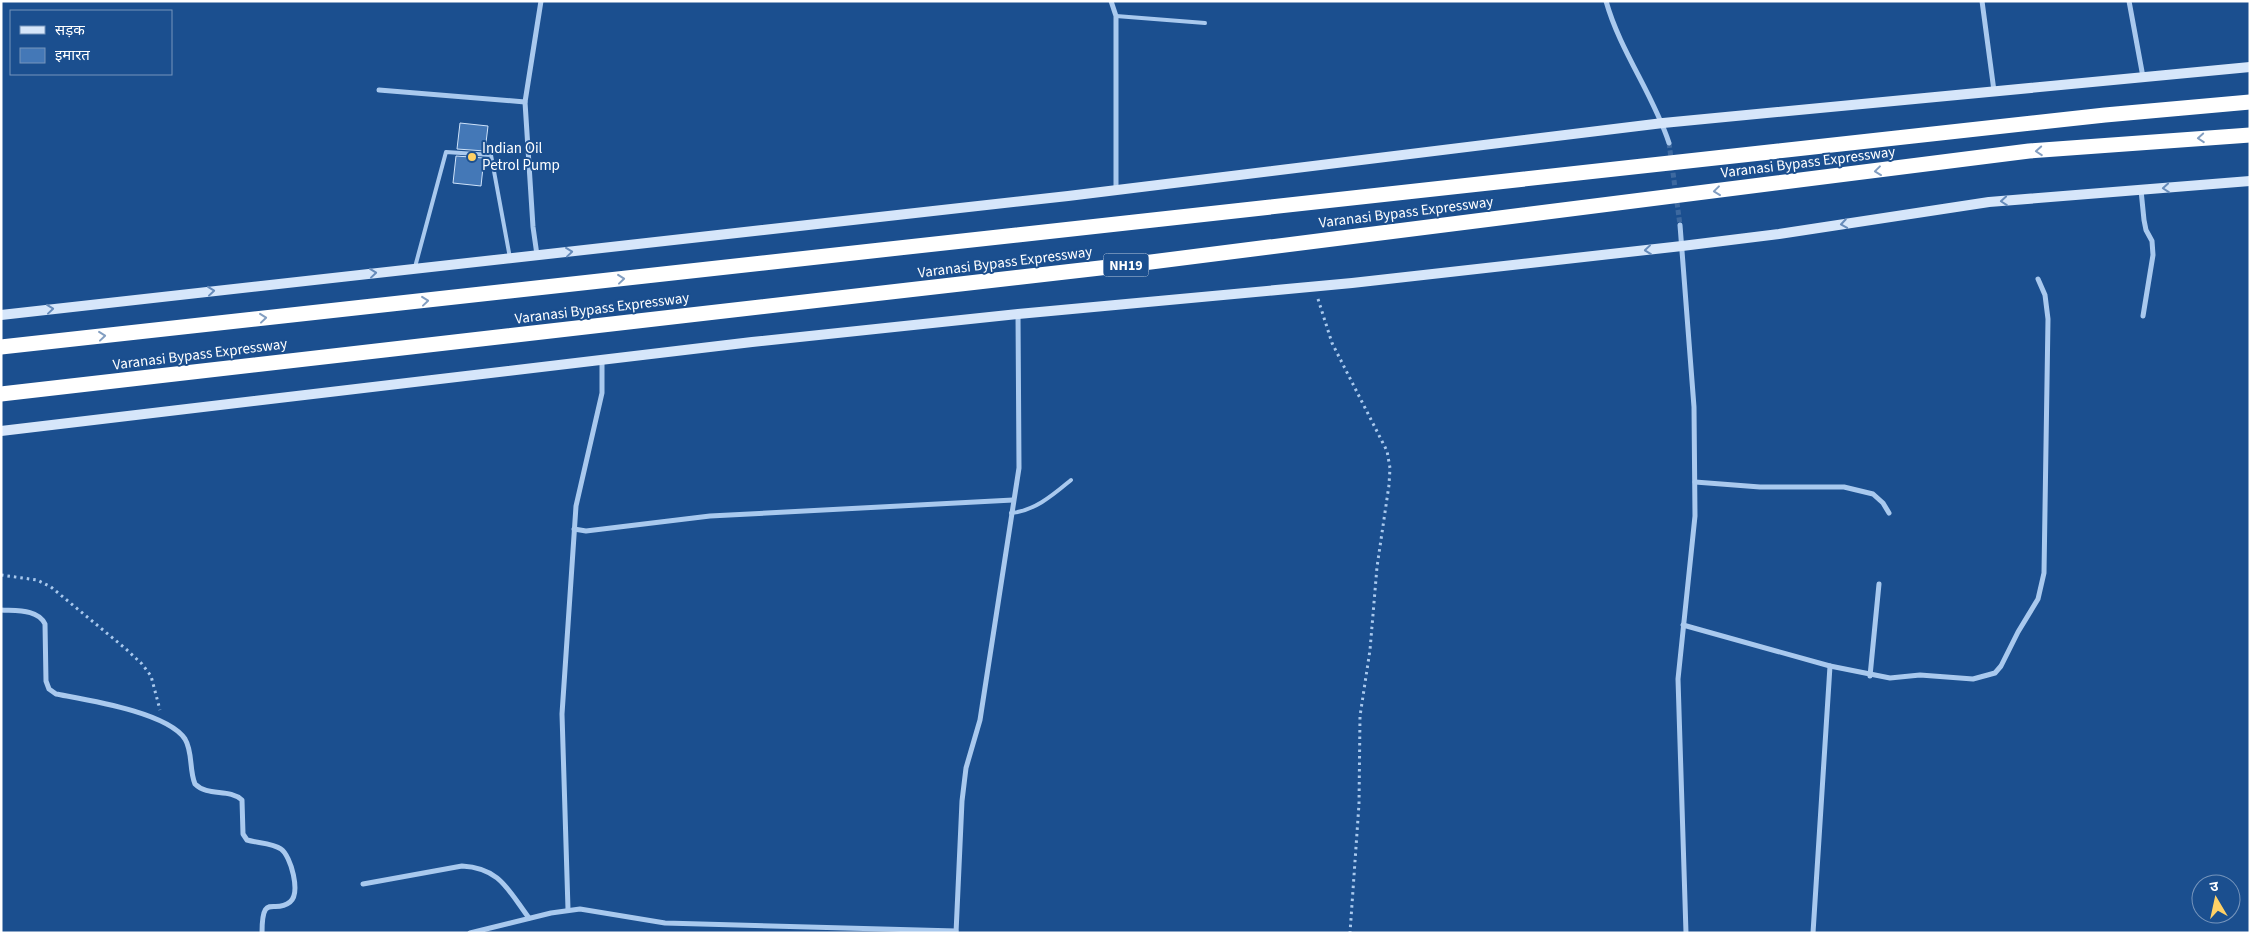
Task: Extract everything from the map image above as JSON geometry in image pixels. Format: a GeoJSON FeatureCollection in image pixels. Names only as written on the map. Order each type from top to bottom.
{"type":"FeatureCollection","features":[{"type":"Feature","properties":{"kind":"highway","name":"Varanasi Bypass Expressway"},"geometry":{"type":"LineString","coordinates":[[1,347],[2085,117],[2250,102]]}},
{"type":"Feature","properties":{"kind":"highway","name":"Varanasi Bypass Expressway"},"geometry":{"type":"LineString","coordinates":[[1,394],[1135,264],[2029,152],[2250,135]]}},
{"type":"Feature","properties":{"kind":"street"},"geometry":{"type":"LineString","coordinates":[[537,255],[533,227],[525,102],[541,1]]}},
{"type":"Feature","properties":{"kind":"street"},"geometry":{"type":"LineString","coordinates":[[1111,1],[1116,16],[1116,189]]}},
{"type":"Feature","properties":{"kind":"street"},"geometry":{"type":"LineString","coordinates":[[1606,1],[1619,33],[1663,123],[1669,143]]}},
{"type":"Feature","properties":{"kind":"street"},"geometry":{"type":"LineString","coordinates":[[1982,1],[1994,91]]}},
{"type":"Feature","properties":{"kind":"street"},"geometry":{"type":"LineString","coordinates":[[2129,1],[2142,77]]}},
{"type":"Feature","properties":{"kind":"street"},"geometry":{"type":"LineString","coordinates":[[1,315],[1068,196],[1663,123],[2250,67]]}},
{"type":"Feature","properties":{"kind":"street"},"geometry":{"type":"LineString","coordinates":[[378,90],[525,102]]}},
{"type":"Feature","properties":{"kind":"street"},"geometry":{"type":"LineString","coordinates":[[1,431],[602,360],[1018,314],[1315,286],[1682,246],[1989,202],[2250,181]]}},
{"type":"Feature","properties":{"kind":"street"},"geometry":{"type":"LineString","coordinates":[[2141,190],[2144,220],[2146,230],[2152,241],[2153,255],[2143,316]]}},
{"type":"Feature","properties":{"kind":"street"},"geometry":{"type":"LineString","coordinates":[[1680,224],[1694,407],[1695,482],[1695,516],[1678,679],[1686,933]]}},
{"type":"Feature","properties":{"kind":"street"},"geometry":{"type":"LineString","coordinates":[[1683,625],[1870,676],[1890,678],[1920,675],[1973,679],[1995,673],[2001,666],[2038,599],[2044,573],[2048,319],[2045,295],[2038,279]]}},
{"type":"Feature","properties":{"kind":"street"},"geometry":{"type":"LineString","coordinates":[[470,933],[568,909],[580,909],[666,923],[956,932],[962,801],[966,768],[980,720],[1010,513],[1019,468],[1018,314]]}},
{"type":"Feature","properties":{"kind":"street"},"geometry":{"type":"LineString","coordinates":[[568,909],[562,714],[568,648],[576,506],[602,393],[602,360]]}},
{"type":"Feature","properties":{"kind":"street"},"geometry":{"type":"LineString","coordinates":[[1695,482],[1760,486],[1844,487],[1872,494],[1883,503],[1889,513]]}},
{"type":"Feature","properties":{"kind":"street"},"geometry":{"type":"LineString","coordinates":[[574,529],[586,531],[710,516],[1013,500]]}},
{"type":"Feature","properties":{"kind":"street"},"geometry":{"type":"LineString","coordinates":[[1870,676],[1879,584]]}},
{"type":"Feature","properties":{"kind":"street"},"geometry":{"type":"LineString","coordinates":[[1,610],[32,613],[42,617],[45,624],[46,681],[49,689],[56,694],[120,706],[163,723],[179,732],[189,748],[192,778],[200,789],[206,792],[232,795],[242,800],[243,834],[247,840],[277,847],[286,854],[296,882],[296,894],[291,902],[285,905],[271,906],[265,910],[262,917],[262,933]]}},
{"type":"Feature","properties":{"kind":"street"},"geometry":{"type":"LineString","coordinates":[[1813,933],[1830,666]]}},
{"type":"Feature","properties":{"kind":"street"},"geometry":{"type":"LineString","coordinates":[[363,884],[462,866],[477,867],[493,873],[529,918]]}},
{"type":"Feature","properties":{"kind":"lane"},"geometry":{"type":"LineString","coordinates":[[1116,16],[1205,23]]}},
{"type":"Feature","properties":{"kind":"lane"},"geometry":{"type":"LineString","coordinates":[[414,269],[446,152],[491,155],[510,258]]}},
{"type":"Feature","properties":{"kind":"lane"},"geometry":{"type":"LineString","coordinates":[[1010,513],[1030,509],[1072,480]]}},
{"type":"Feature","properties":{"kind":"path"},"geometry":{"type":"LineString","coordinates":[[1315,286],[1327,330],[1386,452],[1390,468],[1376,567],[1370,650],[1360,716],[1359,804],[1350,933]]}},
{"type":"Feature","properties":{"kind":"path"},"geometry":{"type":"LineString","coordinates":[[1,575],[37,580],[52,587],[142,664],[151,676],[163,723]]}},
{"type":"Feature","properties":{"kind":"building"},"geometry":{"type":"Polygon","coordinates":[[[460,123],[488,126],[485,151],[457,149],[460,123]]]}},
{"type":"Feature","properties":{"kind":"building"},"geometry":{"type":"Polygon","coordinates":[[[456,156],[484,158],[481,186],[453,183],[456,156]]]}},
{"type":"Feature","properties":{"kind":"tunnel"},"geometry":{"type":"LineString","coordinates":[[1669,143],[1680,225]]}},
{"type":"Feature","properties":{"kind":"place","name":"Indian Oil Petrol Pump"},"geometry":{"type":"Point","coordinates":[472,157]}}]}
